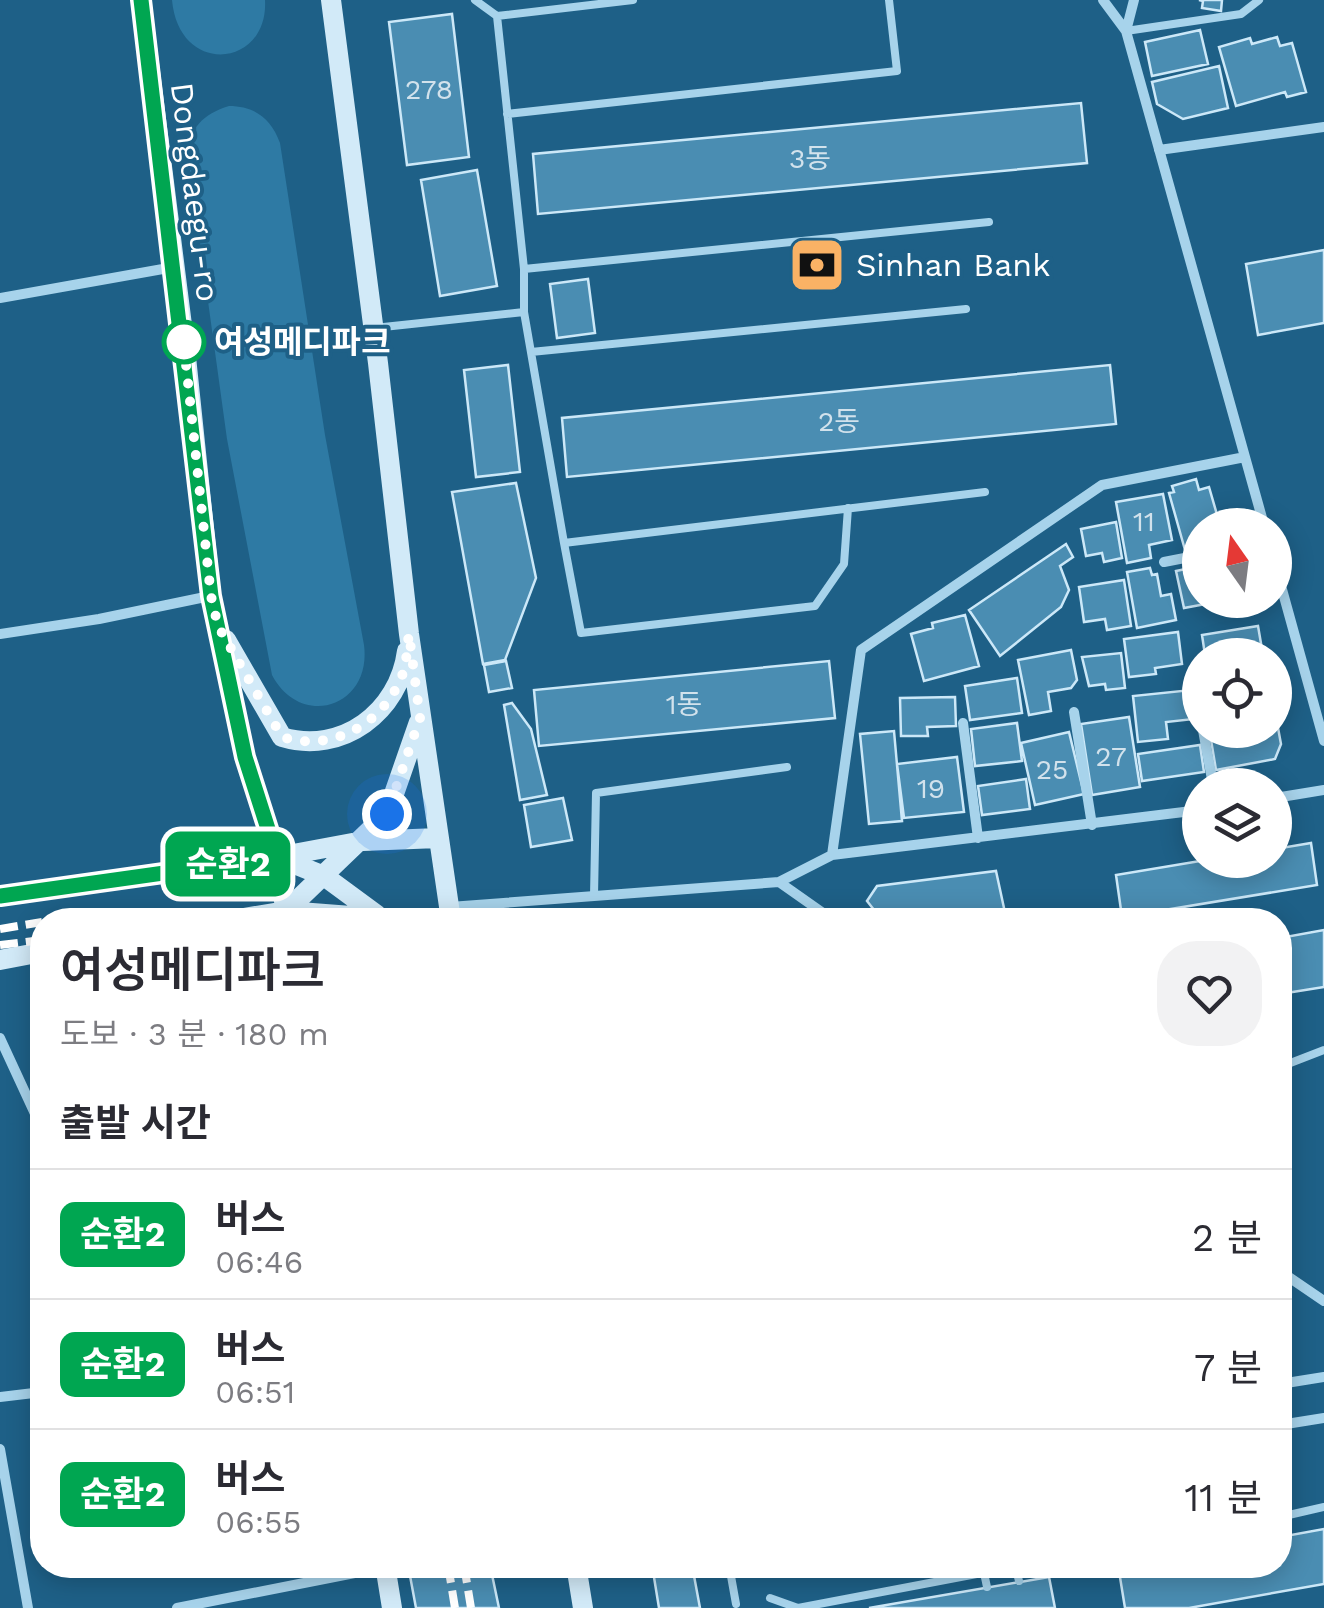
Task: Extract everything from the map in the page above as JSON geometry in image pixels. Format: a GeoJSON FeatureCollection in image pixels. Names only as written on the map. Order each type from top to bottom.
{"type":"FeatureCollection","features":[{"type":"Feature","properties":{"kind":"main road","name":"Dongdaegu-ro"},"geometry":{"type":"LineString","coordinates":[[141,0],[211,596],[245,757],[277,857],[285,908]]}},
{"type":"Feature","properties":{"kind":"main road"},"geometry":{"type":"LineString","coordinates":[[330,0],[420,718],[449,908]]}},
{"type":"Feature","properties":{"kind":"main road"},"geometry":{"type":"LineString","coordinates":[[218,626],[282,737],[300,742],[321,742],[351,733],[377,716],[404,670],[409,634]]}},
{"type":"Feature","properties":{"kind":"main road"},"geometry":{"type":"LineString","coordinates":[[293,908],[387,814],[420,718]]}},
{"type":"Feature","properties":{"kind":"main road"},"geometry":{"type":"LineString","coordinates":[[0,896],[277,857],[363,840],[438,838]]}},
{"type":"Feature","properties":{"kind":"main road"},"geometry":{"type":"LineString","coordinates":[[277,857],[324,876],[367,908]]}},
{"type":"Feature","properties":{"kind":"main road"},"geometry":{"type":"LineString","coordinates":[[0,960],[30,954]]}},
{"type":"Feature","properties":{"kind":"main road"},"geometry":{"type":"LineString","coordinates":[[387,1578],[392,1608]]}},
{"type":"Feature","properties":{"kind":"main road"},"geometry":{"type":"LineString","coordinates":[[578,1578],[584,1608]]}},
{"type":"Feature","properties":{"kind":"street"},"geometry":{"type":"LineString","coordinates":[[1104,0],[1126,31],[1259,508]]}},
{"type":"Feature","properties":{"kind":"street"},"geometry":{"type":"LineString","coordinates":[[1126,31],[1134,0]]}},
{"type":"Feature","properties":{"kind":"street"},"geometry":{"type":"LineString","coordinates":[[1159,150],[1324,127]]}},
{"type":"Feature","properties":{"kind":"street"},"geometry":{"type":"LineString","coordinates":[[0,298],[174,268]]}},
{"type":"Feature","properties":{"kind":"street"},"geometry":{"type":"LineString","coordinates":[[832,855],[861,650],[1102,485],[1245,458]]}},
{"type":"Feature","properties":{"kind":"street"},"geometry":{"type":"LineString","coordinates":[[1164,562],[1182,558]]}},
{"type":"Feature","properties":{"kind":"street"},"geometry":{"type":"LineString","coordinates":[[0,634],[99,620],[211,596]]}},
{"type":"Feature","properties":{"kind":"street"},"geometry":{"type":"LineString","coordinates":[[1290,618],[1324,741]]}},
{"type":"Feature","properties":{"kind":"street"},"geometry":{"type":"LineString","coordinates":[[1074,712],[1092,824]]}},
{"type":"Feature","properties":{"kind":"street"},"geometry":{"type":"LineString","coordinates":[[964,723],[978,838]]}},
{"type":"Feature","properties":{"kind":"street"},"geometry":{"type":"LineString","coordinates":[[1292,795],[1324,790]]}},
{"type":"Feature","properties":{"kind":"street"},"geometry":{"type":"LineString","coordinates":[[498,908],[594,896],[779,882],[832,855],[1182,812]]}},
{"type":"Feature","properties":{"kind":"street"},"geometry":{"type":"LineString","coordinates":[[779,882],[816,908]]}},
{"type":"Feature","properties":{"kind":"street"},"geometry":{"type":"LineString","coordinates":[[0,1038],[30,1102]]}},
{"type":"Feature","properties":{"kind":"street"},"geometry":{"type":"LineString","coordinates":[[1292,1279],[1324,1301]]}},
{"type":"Feature","properties":{"kind":"street"},"geometry":{"type":"LineString","coordinates":[[1292,1382],[1324,1376]]}},
{"type":"Feature","properties":{"kind":"street"},"geometry":{"type":"LineString","coordinates":[[0,1397],[30,1393]]}},
{"type":"Feature","properties":{"kind":"street"},"geometry":{"type":"LineString","coordinates":[[1292,1423],[1324,1418]]}},
{"type":"Feature","properties":{"kind":"street"},"geometry":{"type":"LineString","coordinates":[[0,1449],[28,1608]]}},
{"type":"Feature","properties":{"kind":"street"},"geometry":{"type":"LineString","coordinates":[[177,1608],[326,1578]]}},
{"type":"Feature","properties":{"kind":"lane"},"geometry":{"type":"LineString","coordinates":[[475,0],[497,16],[632,0]]}},
{"type":"Feature","properties":{"kind":"lane"},"geometry":{"type":"LineString","coordinates":[[507,114],[897,71],[889,0]]}},
{"type":"Feature","properties":{"kind":"lane"},"geometry":{"type":"LineString","coordinates":[[1126,31],[1242,14],[1259,0]]}},
{"type":"Feature","properties":{"kind":"lane"},"geometry":{"type":"LineString","coordinates":[[497,16],[524,268],[524,312],[581,633],[815,606],[844,564],[848,508]]}},
{"type":"Feature","properties":{"kind":"lane"},"geometry":{"type":"LineString","coordinates":[[524,268],[990,222]]}},
{"type":"Feature","properties":{"kind":"lane"},"geometry":{"type":"LineString","coordinates":[[530,352],[966,310]]}},
{"type":"Feature","properties":{"kind":"lane"},"geometry":{"type":"LineString","coordinates":[[374,328],[524,312]]}},
{"type":"Feature","properties":{"kind":"lane"},"geometry":{"type":"LineString","coordinates":[[564,543],[985,492]]}},
{"type":"Feature","properties":{"kind":"lane"},"geometry":{"type":"LineString","coordinates":[[594,896],[596,793],[787,767]]}},
{"type":"Feature","properties":{"kind":"lane"},"geometry":{"type":"LineString","coordinates":[[1292,1062],[1324,1050]]}},
{"type":"Feature","properties":{"kind":"lane"},"geometry":{"type":"LineString","coordinates":[[1292,1515],[1324,1506]]}},
{"type":"Feature","properties":{"kind":"lane"},"geometry":{"type":"LineString","coordinates":[[731,1578],[736,1604]]}},
{"type":"Feature","properties":{"kind":"lane"},"geometry":{"type":"LineString","coordinates":[[770,1598],[798,1608],[943,1578]]}},
{"type":"Feature","properties":{"kind":"lane"},"geometry":{"type":"LineString","coordinates":[[986,1578],[987,1587]]}},
{"type":"Feature","properties":{"kind":"lane"},"geometry":{"type":"LineString","coordinates":[[1019,1578],[1019,1582]]}},
{"type":"Feature","properties":{"kind":"shaded area"},"geometry":{"type":"Polygon","coordinates":[[[172,0],[265,0],[262,23],[253,40],[239,50],[223,54],[206,52],[190,42],[178,25],[172,0]]]}},
{"type":"Feature","properties":{"kind":"shaded area"},"geometry":{"type":"Polygon","coordinates":[[[229,106],[260,115],[280,143],[325,435],[364,645],[364,666],[357,684],[332,704],[300,702],[285,692],[272,675],[227,439],[188,156],[191,138],[199,124],[229,106]]]}},
{"type":"Feature","properties":{"kind":"building"},"geometry":{"type":"Polygon","coordinates":[[[1199,0],[1222,0],[1221,11],[1202,8],[1203,1],[1199,0]]]}},
{"type":"Feature","properties":{"kind":"building"},"geometry":{"type":"Polygon","coordinates":[[[452,14],[469,157],[407,165],[389,22],[452,14]]]}},
{"type":"Feature","properties":{"kind":"building"},"geometry":{"type":"Polygon","coordinates":[[[1200,30],[1208,64],[1152,76],[1145,42],[1200,30]]]}},
{"type":"Feature","properties":{"kind":"building"},"geometry":{"type":"Polygon","coordinates":[[[1277,37],[1280,46],[1292,43],[1306,92],[1287,97],[1285,92],[1236,106],[1219,47],[1250,38],[1252,44],[1277,37]]]}},
{"type":"Feature","properties":{"kind":"building"},"geometry":{"type":"Polygon","coordinates":[[[1219,66],[1228,108],[1183,119],[1157,104],[1152,82],[1219,66]]]}},
{"type":"Feature","properties":{"kind":"building"},"geometry":{"type":"Polygon","coordinates":[[[1081,103],[1087,163],[538,214],[533,154],[1081,103]]]}},
{"type":"Feature","properties":{"kind":"building"},"geometry":{"type":"Polygon","coordinates":[[[477,170],[497,286],[440,296],[421,180],[477,170]]]}},
{"type":"Feature","properties":{"kind":"building"},"geometry":{"type":"Polygon","coordinates":[[[1324,250],[1324,323],[1258,335],[1246,264],[1324,250]]]}},
{"type":"Feature","properties":{"kind":"building"},"geometry":{"type":"Polygon","coordinates":[[[588,279],[595,333],[557,338],[550,284],[588,279]]]}},
{"type":"Feature","properties":{"kind":"building"},"geometry":{"type":"Polygon","coordinates":[[[508,365],[520,472],[476,477],[464,370],[508,365]]]}},
{"type":"Feature","properties":{"kind":"building"},"geometry":{"type":"Polygon","coordinates":[[[1110,365],[1116,424],[567,477],[562,418],[1110,365]]]}},
{"type":"Feature","properties":{"kind":"building"},"geometry":{"type":"Polygon","coordinates":[[[1196,479],[1199,490],[1209,487],[1215,508],[1182,508],[1182,539],[1169,493],[1174,492],[1172,486],[1196,479]]]}},
{"type":"Feature","properties":{"kind":"building"},"geometry":{"type":"Polygon","coordinates":[[[516,483],[536,578],[505,660],[483,664],[452,492],[516,483]]]}},
{"type":"Feature","properties":{"kind":"building"},"geometry":{"type":"Polygon","coordinates":[[[1163,494],[1172,540],[1149,545],[1151,558],[1127,563],[1116,502],[1163,494]]]}},
{"type":"Feature","properties":{"kind":"building"},"geometry":{"type":"Polygon","coordinates":[[[1116,522],[1122,558],[1104,562],[1102,553],[1086,556],[1081,529],[1116,522]]]}},
{"type":"Feature","properties":{"kind":"building"},"geometry":{"type":"Polygon","coordinates":[[[1066,544],[1073,557],[1060,566],[1069,590],[1061,607],[1000,656],[969,610],[1066,544]]]}},
{"type":"Feature","properties":{"kind":"building"},"geometry":{"type":"Polygon","coordinates":[[[1150,568],[1152,575],[1157,574],[1161,596],[1171,594],[1176,620],[1137,628],[1127,572],[1150,568]]]}},
{"type":"Feature","properties":{"kind":"building"},"geometry":{"type":"Polygon","coordinates":[[[1182,570],[1182,599],[1176,571],[1182,570]]]}},
{"type":"Feature","properties":{"kind":"building"},"geometry":{"type":"Polygon","coordinates":[[[1124,580],[1131,626],[1107,630],[1105,619],[1084,622],[1079,587],[1124,580]]]}},
{"type":"Feature","properties":{"kind":"building"},"geometry":{"type":"Polygon","coordinates":[[[965,615],[979,666],[924,681],[911,634],[933,628],[932,623],[965,615]]]}},
{"type":"Feature","properties":{"kind":"building"},"geometry":{"type":"Polygon","coordinates":[[[1258,626],[1260,638],[1202,638],[1202,635],[1258,626]]]}},
{"type":"Feature","properties":{"kind":"building"},"geometry":{"type":"Polygon","coordinates":[[[1178,632],[1182,664],[1155,668],[1156,674],[1129,677],[1124,639],[1178,632]]]}},
{"type":"Feature","properties":{"kind":"building"},"geometry":{"type":"Polygon","coordinates":[[[1071,650],[1077,680],[1071,688],[1048,692],[1051,711],[1029,715],[1018,660],[1071,650]]]}},
{"type":"Feature","properties":{"kind":"building"},"geometry":{"type":"Polygon","coordinates":[[[1121,653],[1125,688],[1106,690],[1105,684],[1089,686],[1082,657],[1121,653]]]}},
{"type":"Feature","properties":{"kind":"building"},"geometry":{"type":"Polygon","coordinates":[[[506,661],[512,688],[489,692],[484,665],[506,661]]]}},
{"type":"Feature","properties":{"kind":"building"},"geometry":{"type":"Polygon","coordinates":[[[829,661],[835,718],[539,746],[534,690],[829,661]]]}},
{"type":"Feature","properties":{"kind":"building"},"geometry":{"type":"Polygon","coordinates":[[[1017,678],[1022,713],[970,720],[965,686],[1017,678]]]}},
{"type":"Feature","properties":{"kind":"building"},"geometry":{"type":"Polygon","coordinates":[[[1182,691],[1182,720],[1166,722],[1168,739],[1138,742],[1133,696],[1182,691]]]}},
{"type":"Feature","properties":{"kind":"building"},"geometry":{"type":"Polygon","coordinates":[[[955,697],[956,726],[927,727],[928,736],[901,736],[900,698],[955,697]]]}},
{"type":"Feature","properties":{"kind":"building"},"geometry":{"type":"Polygon","coordinates":[[[512,703],[531,729],[547,795],[520,800],[504,705],[512,703]]]}},
{"type":"Feature","properties":{"kind":"building"},"geometry":{"type":"Polygon","coordinates":[[[1129,717],[1140,787],[1092,795],[1081,724],[1129,717]]]}},
{"type":"Feature","properties":{"kind":"building"},"geometry":{"type":"Polygon","coordinates":[[[1017,723],[1022,761],[975,766],[971,729],[1017,723]]]}},
{"type":"Feature","properties":{"kind":"building"},"geometry":{"type":"Polygon","coordinates":[[[894,731],[902,821],[869,824],[860,734],[894,731]]]}},
{"type":"Feature","properties":{"kind":"building"},"geometry":{"type":"Polygon","coordinates":[[[1069,732],[1084,794],[1035,805],[1021,743],[1069,732]]]}},
{"type":"Feature","properties":{"kind":"building"},"geometry":{"type":"Polygon","coordinates":[[[1200,748],[1203,768],[1182,768],[1182,775],[1142,781],[1138,754],[1200,748]]]}},
{"type":"Feature","properties":{"kind":"building"},"geometry":{"type":"Polygon","coordinates":[[[1212,748],[1279,748],[1275,759],[1216,768],[1212,748]]]}},
{"type":"Feature","properties":{"kind":"building"},"geometry":{"type":"Polygon","coordinates":[[[957,757],[964,812],[904,818],[897,764],[957,757]]]}},
{"type":"Feature","properties":{"kind":"building"},"geometry":{"type":"Polygon","coordinates":[[[1026,779],[1030,809],[982,815],[978,786],[1026,779]]]}},
{"type":"Feature","properties":{"kind":"building"},"geometry":{"type":"Polygon","coordinates":[[[563,798],[572,840],[531,847],[524,805],[563,798]]]}},
{"type":"Feature","properties":{"kind":"building"},"geometry":{"type":"Polygon","coordinates":[[[1311,843],[1317,885],[1177,908],[1121,908],[1116,875],[1182,864],[1182,878],[1292,878],[1292,846],[1311,843]]]}},
{"type":"Feature","properties":{"kind":"building"},"geometry":{"type":"Polygon","coordinates":[[[996,871],[1004,908],[873,908],[867,901],[877,886],[996,871]]]}},
{"type":"Feature","properties":{"kind":"building"},"geometry":{"type":"Polygon","coordinates":[[[1324,930],[1324,987],[1292,992],[1292,936],[1324,930]]]}},
{"type":"Feature","properties":{"kind":"building"},"geometry":{"type":"Polygon","coordinates":[[[1324,1529],[1324,1584],[1189,1608],[1125,1608],[1120,1578],[1292,1578],[1292,1535],[1324,1529]]]}},
{"type":"Feature","properties":{"kind":"building"},"geometry":{"type":"Polygon","coordinates":[[[410,1578],[493,1578],[499,1608],[416,1608],[410,1578]]]}},
{"type":"Feature","properties":{"kind":"building"},"geometry":{"type":"Polygon","coordinates":[[[654,1578],[694,1578],[700,1608],[659,1608],[654,1578]]]}},
{"type":"Feature","properties":{"kind":"building"},"geometry":{"type":"Polygon","coordinates":[[[1049,1578],[1055,1608],[869,1608],[1049,1578]]]}},
{"type":"Feature","properties":{"kind":"railway"},"geometry":{"type":"LineString","coordinates":[[0,929],[30,924]]}},
{"type":"Feature","properties":{"kind":"railway"},"geometry":{"type":"LineString","coordinates":[[0,945],[30,941]]}},
{"type":"Feature","properties":{"kind":"railway"},"geometry":{"type":"LineString","coordinates":[[450,1578],[455,1608]]}},
{"type":"Feature","properties":{"kind":"railway"},"geometry":{"type":"LineString","coordinates":[[466,1578],[471,1608]]}},
{"type":"Feature","properties":{"kind":"bus line","name":"순환2"},"geometry":{"type":"LineString","coordinates":[[0,896],[277,857],[245,757],[211,596],[186,357],[141,0]]}},
{"type":"Feature","properties":{"kind":"place","name":"Sinhan Bank"},"geometry":{"type":"Point","coordinates":[817,265]}},
{"type":"Feature","properties":{"kind":"place","name":"여성메디파크"},"geometry":{"type":"Point","coordinates":[184,342]}},
{"type":"Feature","properties":{"kind":"route"},"geometry":{"type":"LineString","coordinates":[[184,342],[182,327],[211,596],[218,626],[282,737],[321,742],[351,733],[377,716],[404,670],[409,634],[420,718],[387,814]]}}]}
